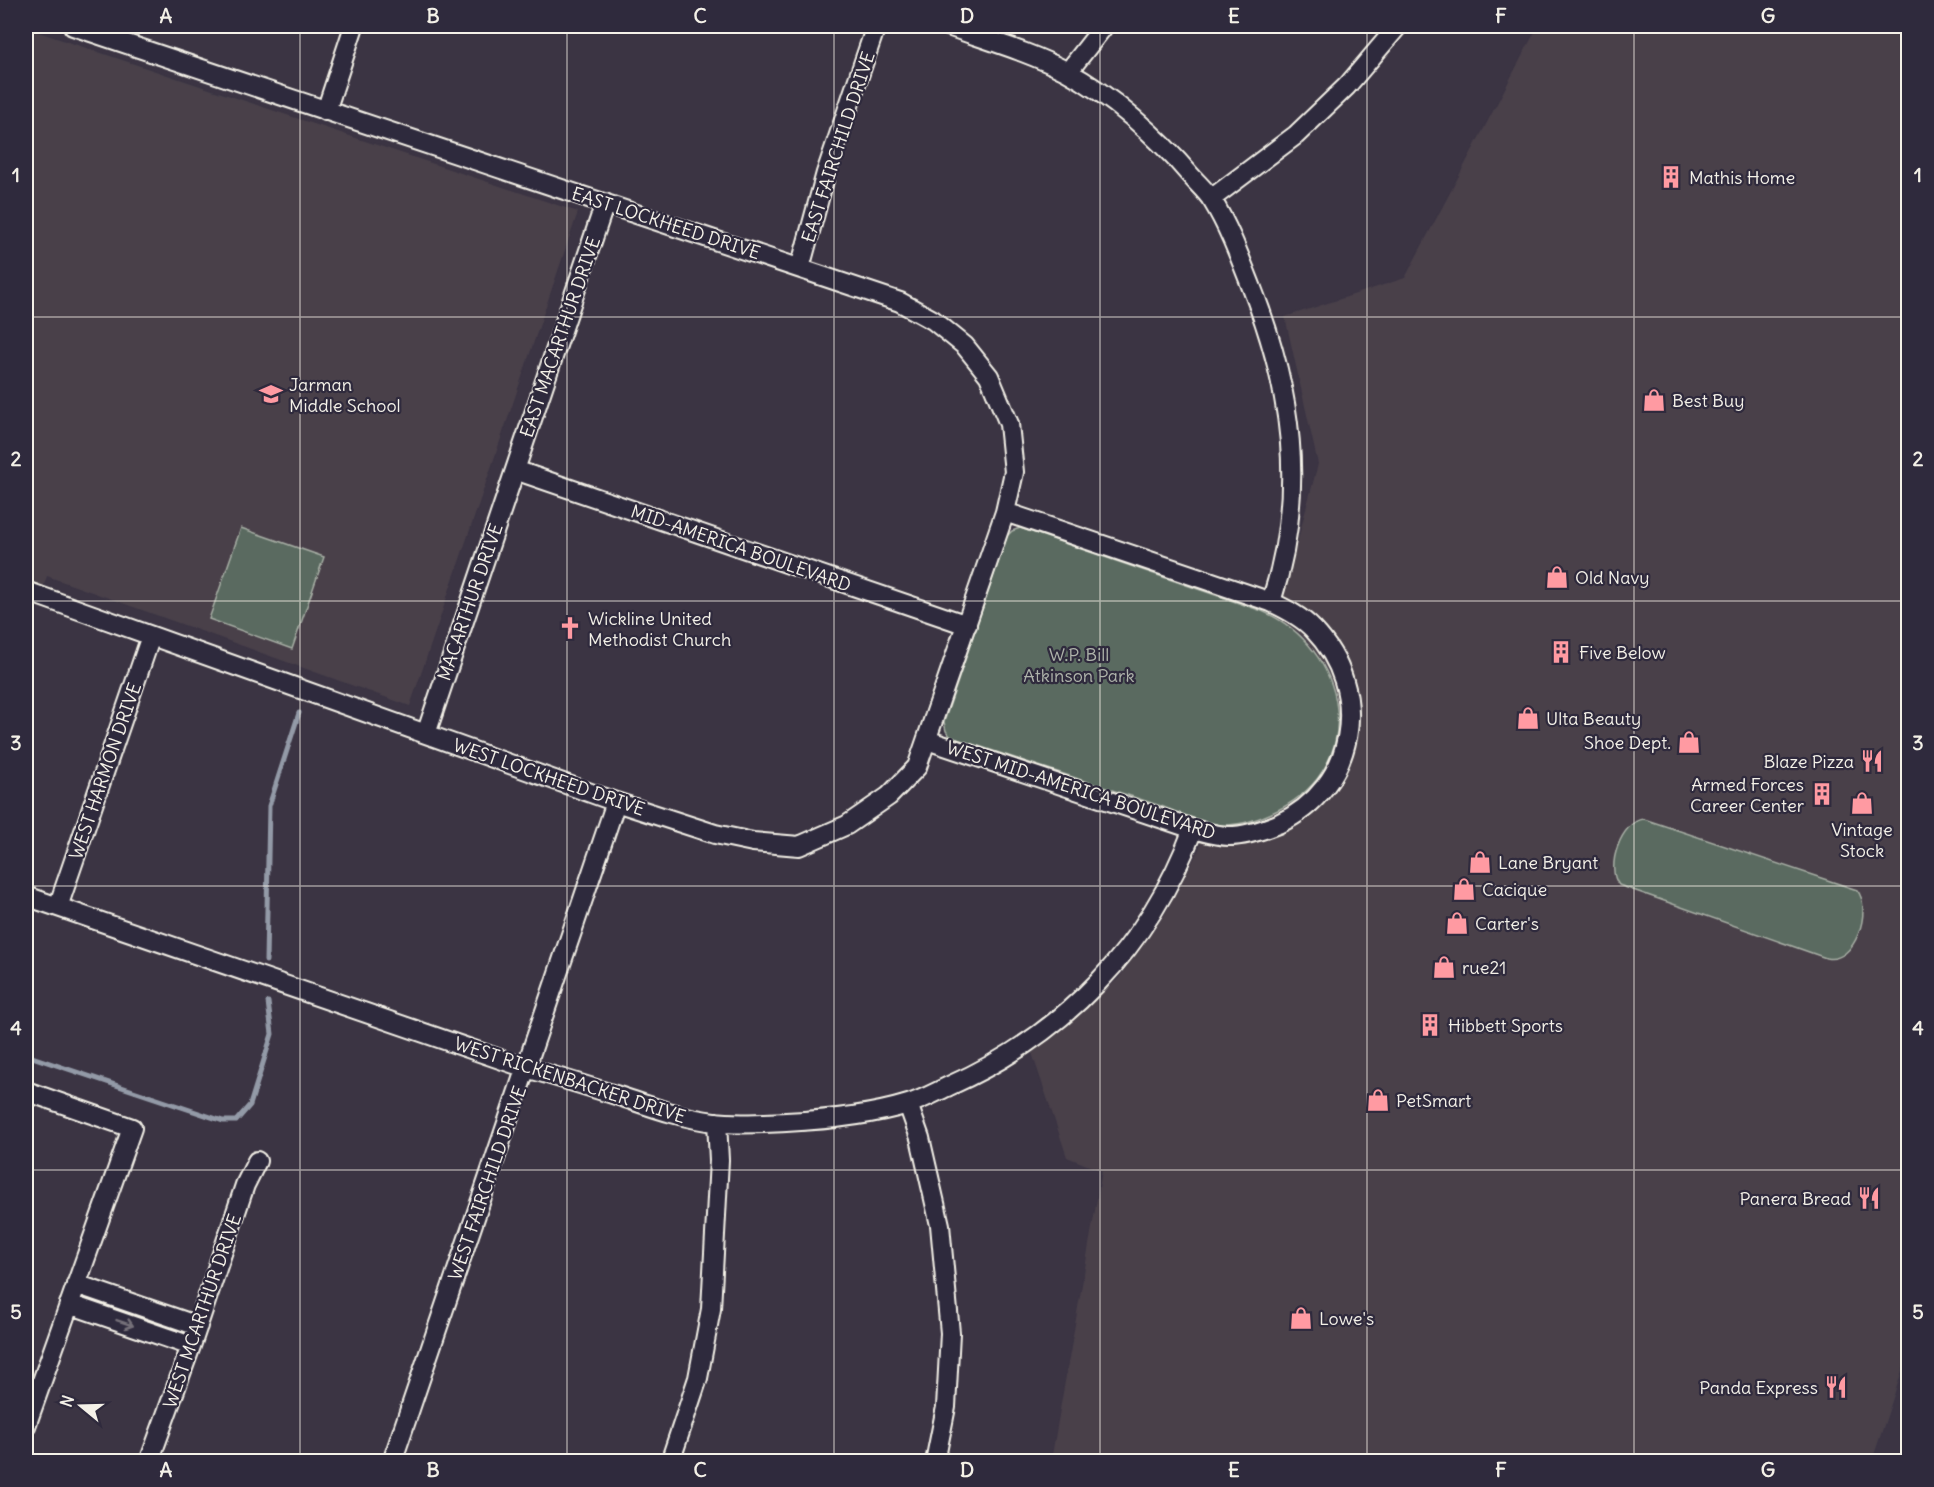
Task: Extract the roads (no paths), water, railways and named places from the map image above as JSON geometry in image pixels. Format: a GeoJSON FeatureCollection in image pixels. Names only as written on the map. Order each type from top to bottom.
{"type":"FeatureCollection","features":[{"type":"Feature","properties":{"kind":"street","name":"EAST LOCKHEED DRIVE"},"geometry":{"type":"LineString","coordinates":[[73,26],[900,302],[933,320],[965,346],[989,376],[1009,424],[1014,472],[1005,512],[968,625]]}},
{"type":"Feature","properties":{"kind":"street"},"geometry":{"type":"LineString","coordinates":[[326,111],[354,26]]}},
{"type":"Feature","properties":{"kind":"street","name":"EAST FAIRCHILD DRIVE"},"geometry":{"type":"LineString","coordinates":[[800,268],[826,173],[876,26]]}},
{"type":"Feature","properties":{"kind":"street"},"geometry":{"type":"LineString","coordinates":[[948,26],[1030,55],[1068,72],[1120,108],[1170,151],[1211,199],[1235,244],[1267,325],[1286,404],[1292,488],[1287,540],[1271,602]]}},
{"type":"Feature","properties":{"kind":"street"},"geometry":{"type":"LineString","coordinates":[[1068,72],[1104,26]]}},
{"type":"Feature","properties":{"kind":"street"},"geometry":{"type":"LineString","coordinates":[[1211,199],[1296,135],[1347,86],[1398,26]]}},
{"type":"Feature","properties":{"kind":"street","name":"EAST MACARTHUR DRIVE"},"geometry":{"type":"LineString","coordinates":[[514,470],[604,203]]}},
{"type":"Feature","properties":{"kind":"street","name":"MID-AMERICA BOULEVARD"},"geometry":{"type":"LineString","coordinates":[[514,470],[968,625]]}},
{"type":"Feature","properties":{"kind":"street","name":"MACARTHUR DRIVE"},"geometry":{"type":"LineString","coordinates":[[426,734],[514,470]]}},
{"type":"Feature","properties":{"kind":"street","name":"WEST MID-AMERICA BOULEVARD"},"geometry":{"type":"LineString","coordinates":[[927,740],[1193,830],[1229,836],[1248,834],[1287,819],[1317,797],[1336,771],[1344,752],[1349,735],[1350,717],[1348,696],[1339,667],[1313,628],[1294,614],[1271,602],[1005,512]]}},
{"type":"Feature","properties":{"kind":"street","name":"WEST LOCKHEED DRIVE"},"geometry":{"type":"LineString","coordinates":[[26,591],[616,802],[715,834],[753,843],[799,846],[847,825],[890,796],[917,767],[968,625]]}},
{"type":"Feature","properties":{"kind":"street","name":"WEST HARMON DRIVE"},"geometry":{"type":"LineString","coordinates":[[58,906],[151,636]]}},
{"type":"Feature","properties":{"kind":"street","name":"WEST FAIRCHILD DRIVE"},"geometry":{"type":"LineString","coordinates":[[392,1461],[616,802]]}},
{"type":"Feature","properties":{"kind":"street","name":"WEST RICKENBACKER DRIVE"},"geometry":{"type":"LineString","coordinates":[[26,896],[526,1068],[684,1118],[717,1122],[834,1119],[908,1104],[980,1072],[1058,1019],[1088,994],[1126,952],[1150,916],[1183,857],[1193,830]]}},
{"type":"Feature","properties":{"kind":"street"},"geometry":{"type":"LineString","coordinates":[[26,1091],[132,1128],[26,1426]]}},
{"type":"Feature","properties":{"kind":"street"},"geometry":{"type":"LineString","coordinates":[[908,1104],[920,1138],[940,1225],[950,1333],[946,1407],[935,1461]]}},
{"type":"Feature","properties":{"kind":"street"},"geometry":{"type":"LineString","coordinates":[[670,1461],[698,1378],[711,1309],[719,1160],[717,1122]]}},
{"type":"Feature","properties":{"kind":"street","name":"WEST MCARTHUR DRIVE"},"geometry":{"type":"LineString","coordinates":[[149,1461],[198,1326],[245,1185],[257,1161]]}},
{"type":"Feature","properties":{"kind":"street"},"geometry":{"type":"LineString","coordinates":[[76,1284],[198,1326]]}},
{"type":"Feature","properties":{"kind":"street"},"geometry":{"type":"LineString","coordinates":[[69,1304],[191,1346]]}},
{"type":"Feature","properties":{"kind":"waterway"},"geometry":{"type":"LineString","coordinates":[[266,961],[269,806],[299,713]]}},
{"type":"Feature","properties":{"kind":"waterway"},"geometry":{"type":"LineString","coordinates":[[26,1055],[223,1121],[236,1121],[250,1105],[272,1034],[268,1002]]}},
{"type":"Feature","properties":{"kind":"place","name":"Mathis Home"},"geometry":{"type":"Point","coordinates":[1671,177]}},
{"type":"Feature","properties":{"kind":"place","name":"Jarman Middle School"},"geometry":{"type":"Point","coordinates":[271,394]}},
{"type":"Feature","properties":{"kind":"place","name":"Best Buy"},"geometry":{"type":"Point","coordinates":[1654,400]}},
{"type":"Feature","properties":{"kind":"place","name":"Old Navy"},"geometry":{"type":"Point","coordinates":[1557,577]}},
{"type":"Feature","properties":{"kind":"place","name":"Wickline United Methodist Church"},"geometry":{"type":"Point","coordinates":[570,628]}},
{"type":"Feature","properties":{"kind":"place","name":"Five Below"},"geometry":{"type":"Point","coordinates":[1561,652]}},
{"type":"Feature","properties":{"kind":"place","name":"Ulta Beauty"},"geometry":{"type":"Point","coordinates":[1528,718]}},
{"type":"Feature","properties":{"kind":"place","name":"Shoe Dept."},"geometry":{"type":"Point","coordinates":[1689,742]}},
{"type":"Feature","properties":{"kind":"place","name":"Blaze Pizza"},"geometry":{"type":"Point","coordinates":[1872,761]}},
{"type":"Feature","properties":{"kind":"place","name":"Armed Forces Career Center"},"geometry":{"type":"Point","coordinates":[1822,794]}},
{"type":"Feature","properties":{"kind":"place","name":"Vintage Stock"},"geometry":{"type":"Point","coordinates":[1862,803]}},
{"type":"Feature","properties":{"kind":"place","name":"Lane Bryant"},"geometry":{"type":"Point","coordinates":[1480,862]}},
{"type":"Feature","properties":{"kind":"place","name":"Cacique"},"geometry":{"type":"Point","coordinates":[1464,889]}},
{"type":"Feature","properties":{"kind":"place","name":"Carter's"},"geometry":{"type":"Point","coordinates":[1457,923]}},
{"type":"Feature","properties":{"kind":"place","name":"rue21"},"geometry":{"type":"Point","coordinates":[1444,967]}},
{"type":"Feature","properties":{"kind":"place","name":"Hibbett Sports"},"geometry":{"type":"Point","coordinates":[1430,1025]}},
{"type":"Feature","properties":{"kind":"place","name":"PetSmart"},"geometry":{"type":"Point","coordinates":[1378,1100]}},
{"type":"Feature","properties":{"kind":"place","name":"Panera Bread"},"geometry":{"type":"Point","coordinates":[1869,1198]}},
{"type":"Feature","properties":{"kind":"place","name":"Lowe's"},"geometry":{"type":"Point","coordinates":[1301,1318]}},
{"type":"Feature","properties":{"kind":"place","name":"Panda Express"},"geometry":{"type":"Point","coordinates":[1836,1387]}},
{"type":"Feature","properties":{"kind":"park label","name":"W.P. Bill Atkinson Park"},"geometry":{"type":"Point","coordinates":[1079,664]}}]}
